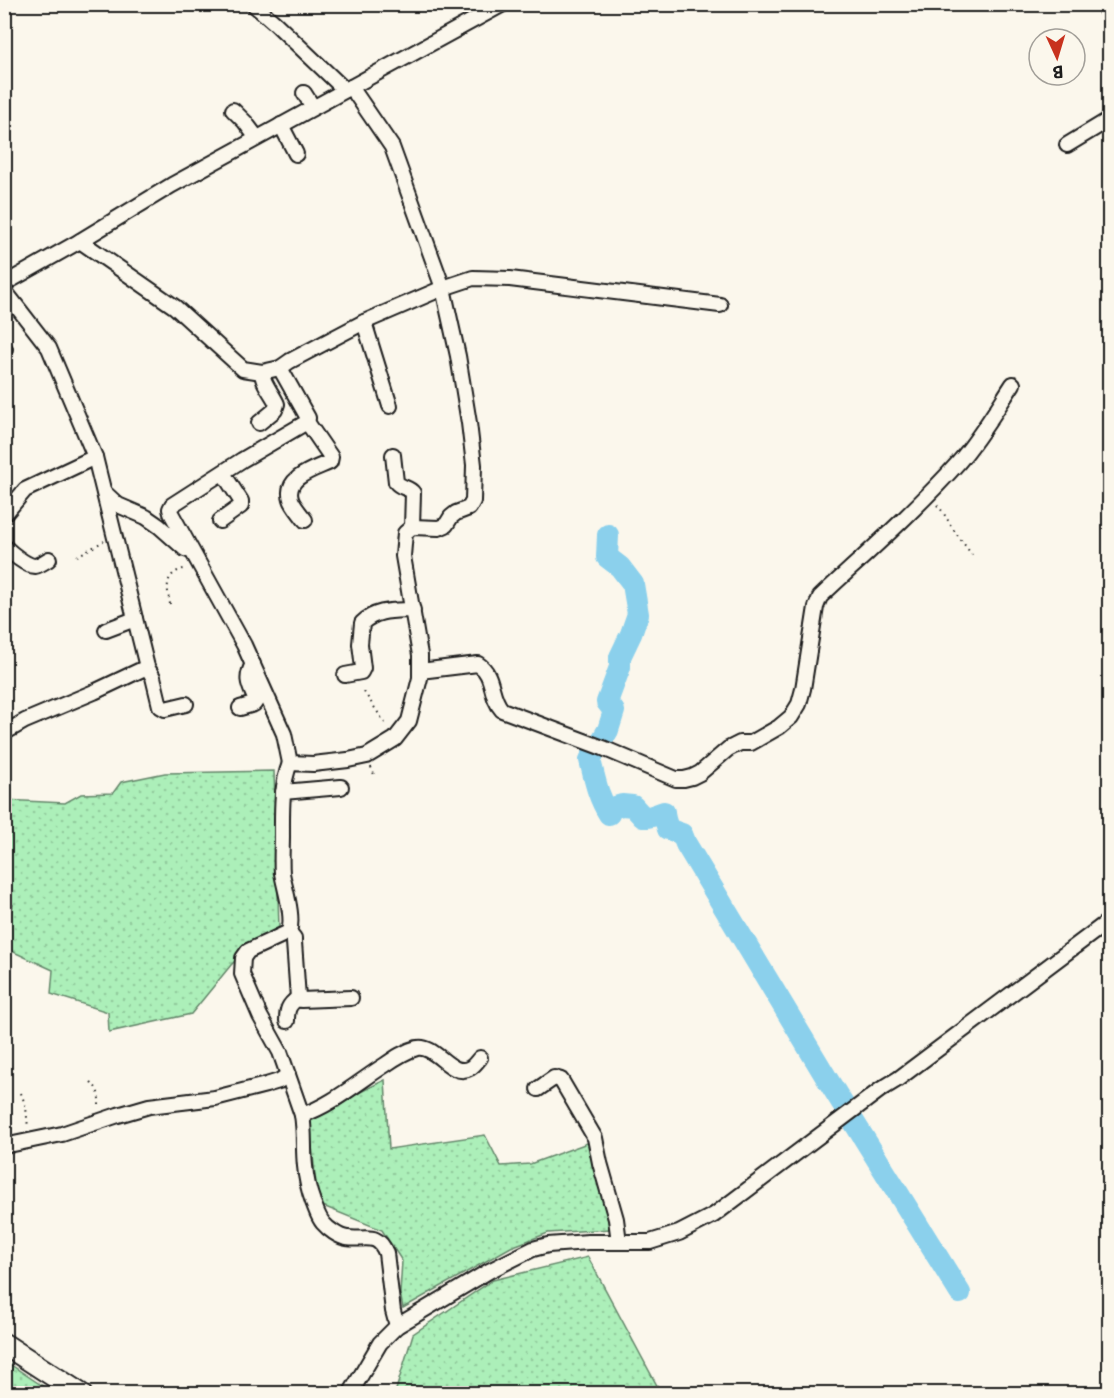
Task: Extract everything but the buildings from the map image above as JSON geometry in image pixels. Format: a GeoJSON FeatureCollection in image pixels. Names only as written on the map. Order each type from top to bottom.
{"type":"FeatureCollection","features":[{"type":"Feature","properties":{"kind":"highway"},"geometry":{"type":"LineString","coordinates":[[4,1344],[81,1394]]}},
{"type":"Feature","properties":{"kind":"street"},"geometry":{"type":"LineString","coordinates":[[253,4],[348,88],[392,147],[443,288],[456,347],[474,465],[473,501],[469,508],[456,513],[446,525],[439,528],[412,527],[405,533],[403,556],[420,656],[420,678],[409,721],[395,739],[367,756],[313,764],[290,763]]}},
{"type":"Feature","properties":{"kind":"street"},"geometry":{"type":"LineString","coordinates":[[4,284],[172,185],[503,4]]}},
{"type":"Feature","properties":{"kind":"street"},"geometry":{"type":"LineString","coordinates":[[304,93],[313,108]]}},
{"type":"Feature","properties":{"kind":"street"},"geometry":{"type":"LineString","coordinates":[[233,110],[257,138]]}},
{"type":"Feature","properties":{"kind":"street"},"geometry":{"type":"LineString","coordinates":[[1067,145],[1110,118]]}},
{"type":"Feature","properties":{"kind":"street"},"geometry":{"type":"LineString","coordinates":[[281,125],[296,154]]}},
{"type":"Feature","properties":{"kind":"street"},"geometry":{"type":"LineString","coordinates":[[80,241],[176,308],[243,369],[262,372],[280,368],[364,322],[443,288],[473,278],[510,279],[720,305]]}},
{"type":"Feature","properties":{"kind":"street"},"geometry":{"type":"LineString","coordinates":[[4,290],[49,348],[95,457],[147,667],[153,677],[160,706],[165,709],[186,704]]}},
{"type":"Feature","properties":{"kind":"street"},"geometry":{"type":"LineString","coordinates":[[364,322],[390,406]]}},
{"type":"Feature","properties":{"kind":"street"},"geometry":{"type":"LineString","coordinates":[[280,368],[308,418],[307,422],[331,457],[330,462],[297,478],[290,487],[291,500],[305,520]]}},
{"type":"Feature","properties":{"kind":"street"},"geometry":{"type":"LineString","coordinates":[[259,423],[275,410],[277,404],[262,378],[262,372]]}},
{"type":"Feature","properties":{"kind":"street"},"geometry":{"type":"LineString","coordinates":[[420,671],[478,664],[484,668],[491,679],[496,703],[502,710],[603,748],[676,779],[692,777],[728,749],[740,743],[751,743],[779,728],[791,717],[799,704],[803,689],[816,607],[820,597],[904,518],[958,462],[976,440],[1013,384]]}},
{"type":"Feature","properties":{"kind":"street"},"geometry":{"type":"LineString","coordinates":[[307,422],[242,460],[172,505],[170,509],[190,551],[253,664],[284,734],[290,763],[285,776],[283,792],[282,866],[291,927],[289,932],[248,951],[243,958],[242,974],[260,1016],[280,1052],[302,1115],[305,1167],[310,1194],[317,1213],[324,1224],[342,1237],[373,1238],[383,1245],[397,1326]]}},
{"type":"Feature","properties":{"kind":"street"},"geometry":{"type":"LineString","coordinates":[[393,455],[396,482],[412,490],[413,493],[412,527]]}},
{"type":"Feature","properties":{"kind":"street"},"geometry":{"type":"LineString","coordinates":[[4,514],[25,490],[95,457]]}},
{"type":"Feature","properties":{"kind":"street"},"geometry":{"type":"LineString","coordinates":[[220,521],[242,504],[223,473]]}},
{"type":"Feature","properties":{"kind":"street"},"geometry":{"type":"LineString","coordinates":[[103,491],[118,505],[146,517],[184,549],[190,551]]}},
{"type":"Feature","properties":{"kind":"street"},"geometry":{"type":"LineString","coordinates":[[4,546],[30,566],[38,566],[49,559]]}},
{"type":"Feature","properties":{"kind":"street"},"geometry":{"type":"LineString","coordinates":[[345,675],[361,672],[363,668],[360,644],[362,622],[370,615],[387,611],[412,610]]}},
{"type":"Feature","properties":{"kind":"street"},"geometry":{"type":"LineString","coordinates":[[106,630],[135,619]]}},
{"type":"Feature","properties":{"kind":"street"},"geometry":{"type":"LineString","coordinates":[[240,708],[254,704],[256,701],[248,678],[253,664]]}},
{"type":"Feature","properties":{"kind":"street"},"geometry":{"type":"LineString","coordinates":[[4,733],[25,721],[147,667]]}},
{"type":"Feature","properties":{"kind":"street"},"geometry":{"type":"LineString","coordinates":[[283,792],[341,787]]}},
{"type":"Feature","properties":{"kind":"street"},"geometry":{"type":"LineString","coordinates":[[350,1394],[380,1343],[397,1326],[489,1271],[533,1249],[548,1245],[588,1242],[650,1242],[679,1233],[714,1215],[1110,920]]}},
{"type":"Feature","properties":{"kind":"street"},"geometry":{"type":"LineString","coordinates":[[289,932],[294,938],[298,998]]}},
{"type":"Feature","properties":{"kind":"street"},"geometry":{"type":"LineString","coordinates":[[298,998],[301,1000],[351,998]]}},
{"type":"Feature","properties":{"kind":"street"},"geometry":{"type":"LineString","coordinates":[[287,1022],[287,1009],[298,998]]}},
{"type":"Feature","properties":{"kind":"street"},"geometry":{"type":"LineString","coordinates":[[302,1115],[318,1110],[399,1056],[420,1047],[428,1049],[455,1069],[470,1068],[480,1058]]}},
{"type":"Feature","properties":{"kind":"street"},"geometry":{"type":"LineString","coordinates":[[4,1146],[62,1134],[149,1106],[215,1098],[279,1081],[288,1075]]}},
{"type":"Feature","properties":{"kind":"street"},"geometry":{"type":"LineString","coordinates":[[538,1089],[554,1078],[561,1080],[590,1126],[616,1219],[620,1242]]}},
{"type":"Feature","properties":{"kind":"path"},"geometry":{"type":"LineString","coordinates":[[928,494],[972,555]]}},
{"type":"Feature","properties":{"kind":"path"},"geometry":{"type":"LineString","coordinates":[[77,556],[114,536]]}},
{"type":"Feature","properties":{"kind":"path"},"geometry":{"type":"LineString","coordinates":[[170,604],[168,591],[169,578],[172,573],[199,565]]}},
{"type":"Feature","properties":{"kind":"path"},"geometry":{"type":"LineString","coordinates":[[364,692],[395,739]]}},
{"type":"Feature","properties":{"kind":"path"},"geometry":{"type":"LineString","coordinates":[[90,1082],[97,1088],[100,1121]]}},
{"type":"Feature","properties":{"kind":"path"},"geometry":{"type":"LineString","coordinates":[[21,1093],[28,1117],[25,1142]]}},
{"type":"Feature","properties":{"kind":"green space"},"geometry":{"type":"Polygon","coordinates":[[[274,771],[279,927],[255,941],[231,965],[191,1014],[109,1032],[108,1012],[51,994],[53,970],[5,948],[5,931],[13,905],[5,901],[4,800],[65,803],[81,794],[113,793],[121,782],[165,773],[274,771]]]}},
{"type":"Feature","properties":{"kind":"green space"},"geometry":{"type":"Polygon","coordinates":[[[385,1080],[389,1149],[485,1135],[501,1166],[530,1164],[590,1142],[610,1229],[548,1233],[511,1247],[403,1308],[400,1293],[402,1261],[382,1230],[318,1204],[309,1117],[385,1080]]]}},
{"type":"Feature","properties":{"kind":"green space"},"geometry":{"type":"Polygon","coordinates":[[[588,1257],[661,1393],[395,1393],[413,1334],[493,1280],[588,1257]]]}},
{"type":"Feature","properties":{"kind":"green space"},"geometry":{"type":"Polygon","coordinates":[[[5,1361],[53,1393],[5,1393],[5,1361]]]}},
{"type":"Feature","properties":{"kind":"waterway"},"geometry":{"type":"LineString","coordinates":[[608,535],[607,557],[620,567],[633,584],[638,614],[620,657],[620,667],[607,702],[614,711],[608,730],[590,760],[602,801],[609,814],[612,808],[622,805],[633,806],[643,817],[664,812],[668,829],[682,834],[826,1077],[960,1293]]}}]}
